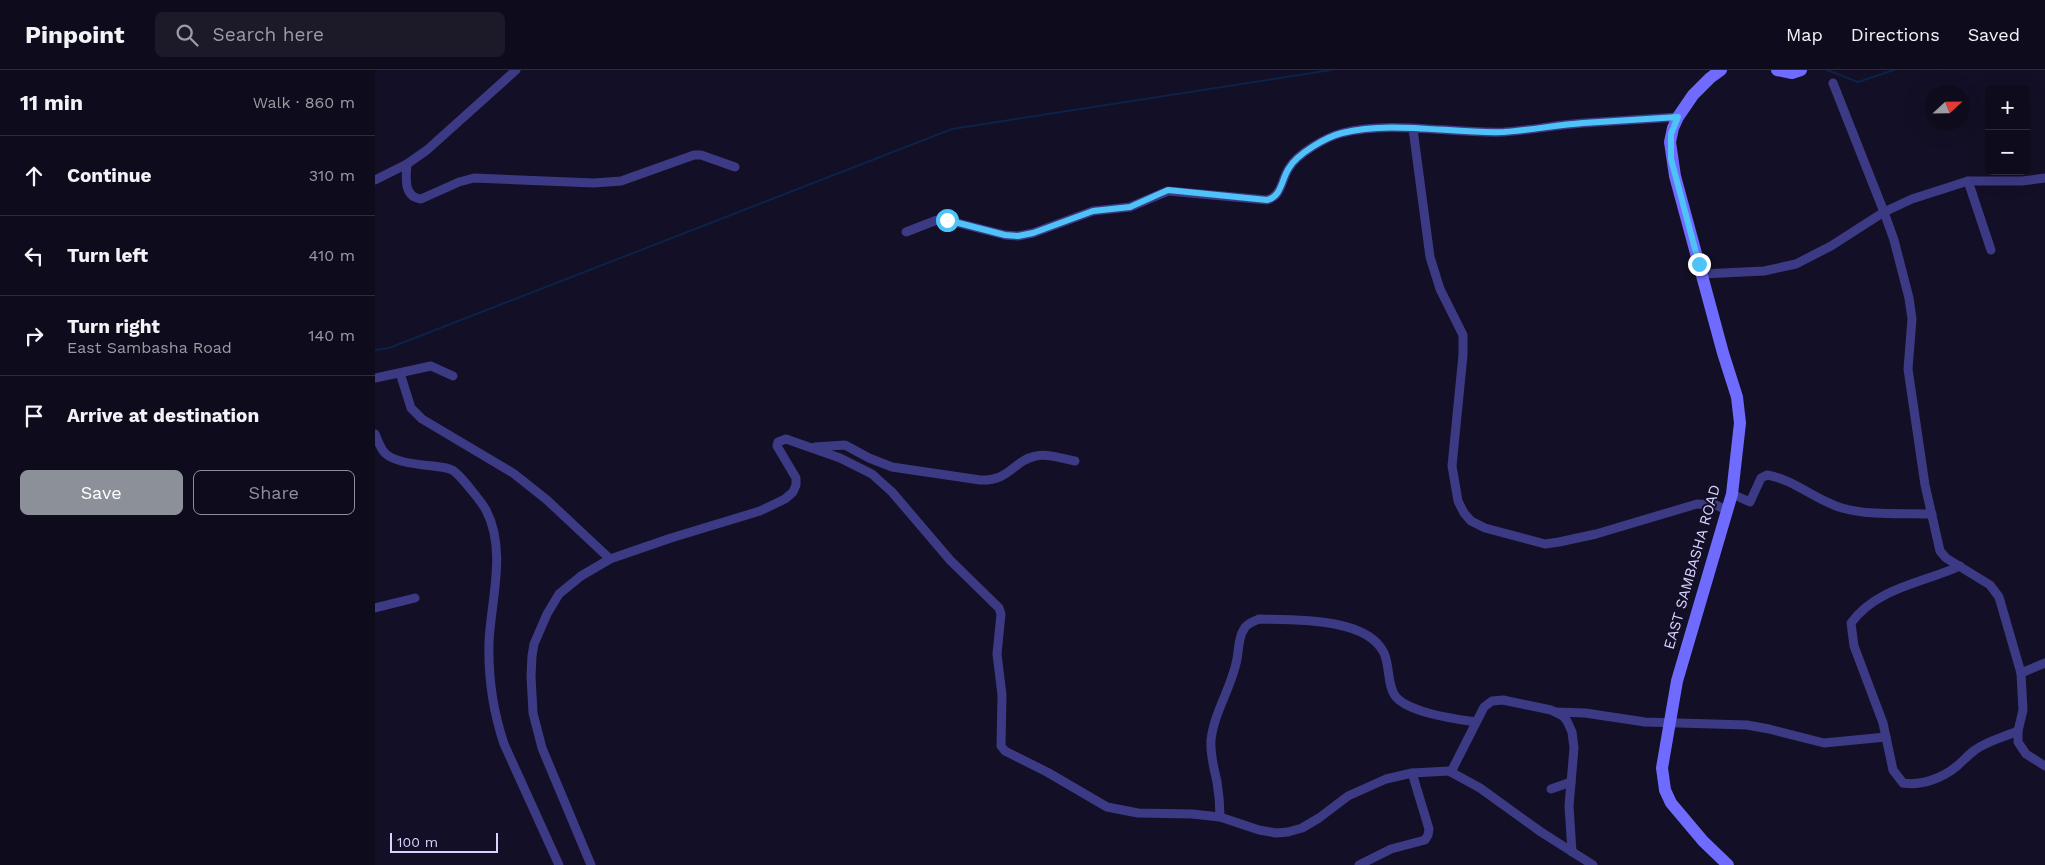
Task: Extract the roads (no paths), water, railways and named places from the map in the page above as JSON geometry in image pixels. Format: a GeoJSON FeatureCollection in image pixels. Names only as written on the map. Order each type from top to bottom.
{"type":"FeatureCollection","features":[{"type":"Feature","properties":{"kind":"street"},"geometry":{"type":"LineString","coordinates":[[375,180],[407,164],[443,137],[516,70]]}},
{"type":"Feature","properties":{"kind":"street","name":"EAST SAMBASHA ROAD"},"geometry":{"type":"LineString","coordinates":[[1721,70],[1693,95],[1678,117],[1671,134],[1671,159],[1737,397],[1740,423],[1732,494],[1677,681],[1662,768],[1665,790],[1671,803],[1688,824],[1728,865]]}},
{"type":"Feature","properties":{"kind":"street"},"geometry":{"type":"LineString","coordinates":[[1777,70],[1792,73],[1801,70]]}},
{"type":"Feature","properties":{"kind":"street"},"geometry":{"type":"LineString","coordinates":[[1833,83],[1885,212],[1909,298],[1912,327],[1908,369],[1925,484],[1940,551],[1946,558],[1990,585],[1999,597],[2021,673],[2023,710],[2018,731],[2021,748],[2026,754],[2045,766]]}},
{"type":"Feature","properties":{"kind":"street"},"geometry":{"type":"LineString","coordinates":[[906,232],[937,220],[947,220],[1005,235],[1018,236],[1033,233],[1093,211],[1130,207],[1168,190],[1267,200],[1277,195],[1289,168],[1299,157],[1324,140],[1342,133],[1364,129],[1505,132],[1583,123],[1678,117]]}},
{"type":"Feature","properties":{"kind":"street"},"geometry":{"type":"LineString","coordinates":[[1413,129],[1430,257],[1443,294],[1463,335],[1463,355],[1452,466],[1458,501],[1467,517],[1485,528],[1545,544],[1596,534],[1697,504],[1716,505],[1728,511]]}},
{"type":"Feature","properties":{"kind":"street"},"geometry":{"type":"LineString","coordinates":[[407,164],[406,184],[408,191],[416,199],[421,199],[459,182],[474,178],[594,183],[621,181],[694,155],[701,155],[735,167]]}},
{"type":"Feature","properties":{"kind":"street"},"geometry":{"type":"LineString","coordinates":[[1702,274],[1764,271],[1796,264],[1831,246],[1885,212],[1912,199],[1968,180],[2022,181],[2045,178]]}},
{"type":"Feature","properties":{"kind":"street"},"geometry":{"type":"LineString","coordinates":[[1968,180],[1991,250]]}},
{"type":"Feature","properties":{"kind":"street"},"geometry":{"type":"LineString","coordinates":[[375,378],[423,366],[431,366],[453,376]]}},
{"type":"Feature","properties":{"kind":"street"},"geometry":{"type":"LineString","coordinates":[[400,373],[413,411],[423,419],[513,473],[547,500],[610,559]]}},
{"type":"Feature","properties":{"kind":"street"},"geometry":{"type":"LineString","coordinates":[[375,434],[385,454],[392,458],[451,469],[480,501],[490,519],[495,539],[497,572],[489,642],[493,704],[504,744],[559,865]]}},
{"type":"Feature","properties":{"kind":"street"},"geometry":{"type":"LineString","coordinates":[[591,865],[538,738],[532,705],[531,676],[535,644],[547,614],[559,594],[581,576],[610,559],[688,532],[760,511],[793,492],[796,485],[793,472],[777,446],[778,442],[786,439],[812,447],[864,469],[883,482],[950,560],[999,608],[1001,614],[997,654],[1002,695],[999,738],[1001,746],[1005,751],[1047,772],[1107,807],[1138,813],[1192,814],[1220,817],[1259,830],[1276,833],[1288,832],[1302,828],[1348,796],[1386,779],[1446,770],[1481,788],[1541,832],[1593,865]]}},
{"type":"Feature","properties":{"kind":"street"},"geometry":{"type":"LineString","coordinates":[[812,447],[845,445],[869,458],[892,467],[980,480],[1001,478],[1034,456],[1075,460]]}},
{"type":"Feature","properties":{"kind":"street"},"geometry":{"type":"LineString","coordinates":[[1732,494],[1750,502],[1761,478],[1767,475],[1792,483],[1841,508],[1873,512],[1932,514]]}},
{"type":"Feature","properties":{"kind":"street"},"geometry":{"type":"LineString","coordinates":[[1960,566],[1939,576],[1903,586],[1878,598],[1851,623],[1854,646],[1879,707],[1893,770],[1903,783],[1911,784],[1930,780],[1946,774],[1974,750],[2018,731]]}},
{"type":"Feature","properties":{"kind":"street"},"geometry":{"type":"LineString","coordinates":[[375,608],[415,598]]}},
{"type":"Feature","properties":{"kind":"street"},"geometry":{"type":"LineString","coordinates":[[1220,817],[1220,797],[1212,759],[1211,740],[1215,723],[1231,685],[1238,659],[1241,636],[1245,627],[1259,619],[1327,622],[1366,634],[1381,648],[1386,658],[1393,690],[1400,701],[1417,709],[1476,722]]}},
{"type":"Feature","properties":{"kind":"street"},"geometry":{"type":"LineString","coordinates":[[2021,673],[2045,663]]}},
{"type":"Feature","properties":{"kind":"street"},"geometry":{"type":"LineString","coordinates":[[1451,772],[1486,704],[1497,700],[1557,712],[1585,713],[1645,722],[1747,725],[1824,743],[1886,737]]}},
{"type":"Feature","properties":{"kind":"street"},"geometry":{"type":"LineString","coordinates":[[1557,712],[1567,721],[1574,739],[1569,806],[1572,852]]}},
{"type":"Feature","properties":{"kind":"street"},"geometry":{"type":"LineString","coordinates":[[1359,865],[1391,849],[1425,840],[1428,835],[1429,829],[1412,774]]}},
{"type":"Feature","properties":{"kind":"street"},"geometry":{"type":"LineString","coordinates":[[1551,789],[1571,782]]}},
{"type":"Feature","properties":{"kind":"waterway"},"geometry":{"type":"LineString","coordinates":[[375,350],[389,348],[952,129],[1331,70]]}},
{"type":"Feature","properties":{"kind":"waterway"},"geometry":{"type":"LineString","coordinates":[[1827,70],[1858,82],[1894,70]]}}]}
